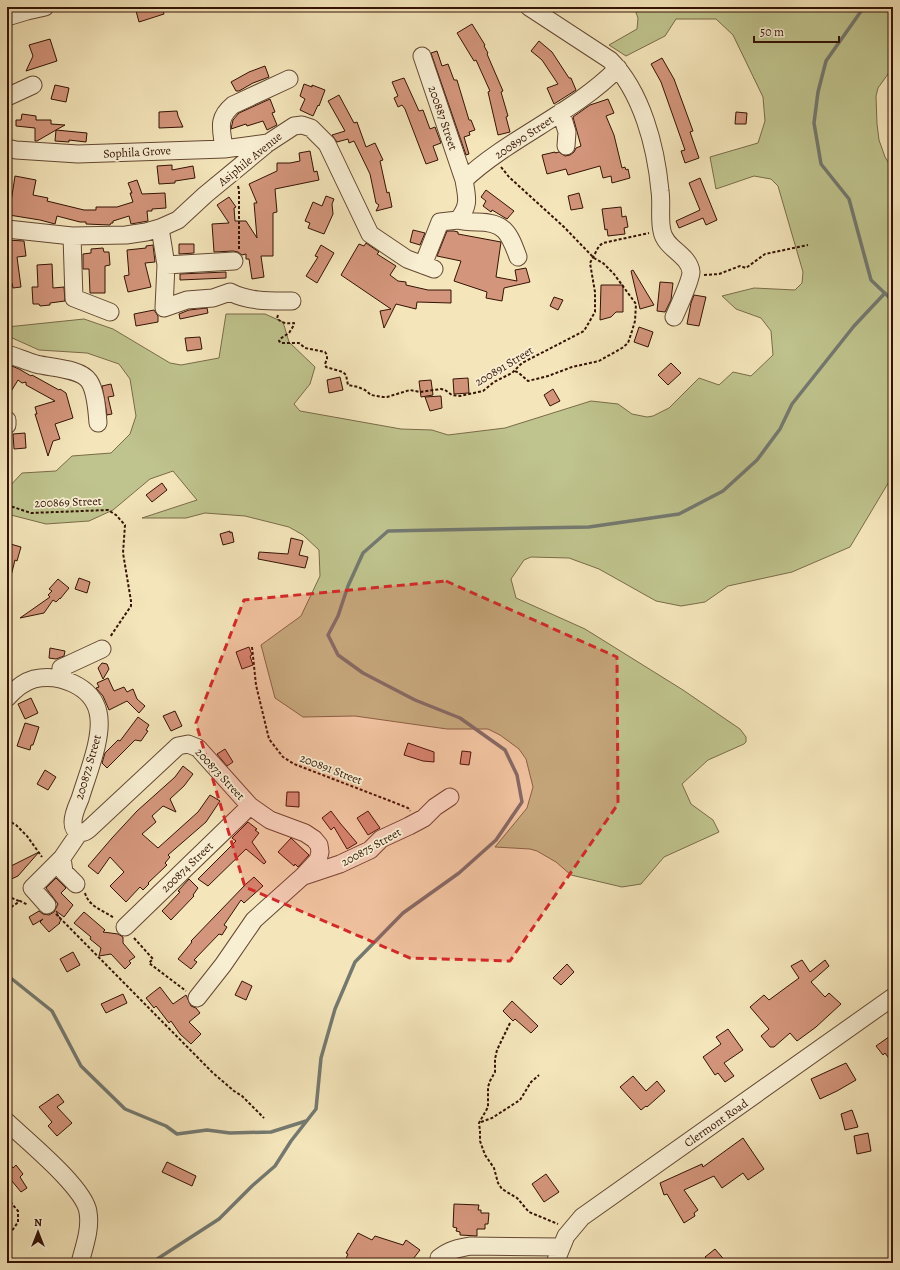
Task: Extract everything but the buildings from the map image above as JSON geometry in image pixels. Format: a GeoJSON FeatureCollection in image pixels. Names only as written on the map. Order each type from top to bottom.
{"type":"FeatureCollection","features":[{"type":"Feature","properties":{"kind":"street"},"geometry":{"type":"LineString","coordinates":[[7,17],[45,7]]}},
{"type":"Feature","properties":{"kind":"street"},"geometry":{"type":"LineString","coordinates":[[529,7],[610,60],[618,68],[633,90],[640,105],[651,140],[659,179],[662,232],[670,246],[690,264],[691,274],[674,318]]}},
{"type":"Feature","properties":{"kind":"street","name":"200887 Street"},"geometry":{"type":"LineString","coordinates":[[422,56],[464,180]]}},
{"type":"Feature","properties":{"kind":"street","name":"200890 Street"},"geometry":{"type":"LineString","coordinates":[[464,180],[498,154],[589,93],[618,68]]}},
{"type":"Feature","properties":{"kind":"street"},"geometry":{"type":"LineString","coordinates":[[224,149],[221,124],[222,116],[226,111],[233,105],[289,79]]}},
{"type":"Feature","properties":{"kind":"street"},"geometry":{"type":"LineString","coordinates":[[7,97],[33,85]]}},
{"type":"Feature","properties":{"kind":"street"},"geometry":{"type":"LineString","coordinates":[[561,112],[566,132],[566,146]]}},
{"type":"Feature","properties":{"kind":"street","name":"Asiphile Avenue"},"geometry":{"type":"LineString","coordinates":[[7,229],[72,236],[126,235],[160,228],[178,220],[205,195],[268,143],[294,126],[302,125],[311,128],[327,144],[370,234],[406,259],[429,267],[440,222],[458,220]]}},
{"type":"Feature","properties":{"kind":"street","name":"Sophila Grove"},"geometry":{"type":"LineString","coordinates":[[7,148],[16,150],[78,154],[224,149],[268,143]]}},
{"type":"Feature","properties":{"kind":"street"},"geometry":{"type":"LineString","coordinates":[[464,180],[467,202],[466,208],[458,220],[463,222],[490,222],[497,224],[510,237],[518,257]]}},
{"type":"Feature","properties":{"kind":"street"},"geometry":{"type":"LineString","coordinates":[[160,228],[166,265],[164,308],[187,300],[213,298],[230,292],[256,301],[292,301]]}},
{"type":"Feature","properties":{"kind":"street"},"geometry":{"type":"LineString","coordinates":[[72,236],[74,298],[110,312]]}},
{"type":"Feature","properties":{"kind":"street"},"geometry":{"type":"LineString","coordinates":[[166,265],[234,261]]}},
{"type":"Feature","properties":{"kind":"street"},"geometry":{"type":"LineString","coordinates":[[7,354],[36,364],[82,375],[88,381],[92,390],[98,423]]}},
{"type":"Feature","properties":{"kind":"street"},"geometry":{"type":"LineString","coordinates":[[7,420],[7,425]]}},
{"type":"Feature","properties":{"kind":"street"},"geometry":{"type":"LineString","coordinates":[[64,680],[61,668],[102,650]]}},
{"type":"Feature","properties":{"kind":"street","name":"200872 Street"},"geometry":{"type":"LineString","coordinates":[[7,698],[17,688],[34,679],[53,678],[76,684],[90,695],[95,703],[99,719],[97,742],[74,814],[74,826],[76,831],[81,833]]}},
{"type":"Feature","properties":{"kind":"street","name":"200873 Street"},"geometry":{"type":"LineString","coordinates":[[81,833],[89,829],[178,746],[188,744],[198,748],[250,806],[270,820],[305,834],[316,841],[320,849],[318,860],[304,876]]}},
{"type":"Feature","properties":{"kind":"street","name":"200875 Street"},"geometry":{"type":"LineString","coordinates":[[197,998],[223,965],[254,920],[304,876],[340,864],[370,850],[381,839],[424,818],[435,807],[450,797]]}},
{"type":"Feature","properties":{"kind":"street","name":"200874 Street"},"geometry":{"type":"LineString","coordinates":[[125,927],[250,806]]}},
{"type":"Feature","properties":{"kind":"street"},"geometry":{"type":"LineString","coordinates":[[44,901],[32,888],[62,858],[81,833]]}},
{"type":"Feature","properties":{"kind":"street"},"geometry":{"type":"LineString","coordinates":[[62,858],[64,872],[76,884]]}},
{"type":"Feature","properties":{"kind":"street","name":"Clermont Road"},"geometry":{"type":"LineString","coordinates":[[555,1263],[561,1247],[572,1228],[582,1217],[893,997]]}},
{"type":"Feature","properties":{"kind":"street"},"geometry":{"type":"LineString","coordinates":[[7,1122],[72,1184],[82,1197],[88,1210],[89,1218],[85,1245],[80,1263]]}},
{"type":"Feature","properties":{"kind":"street"},"geometry":{"type":"LineString","coordinates":[[439,1258],[452,1250],[471,1246],[561,1247]]}},
{"type":"Feature","properties":{"kind":"path"},"geometry":{"type":"LineString","coordinates":[[498,154],[500,164],[504,171],[564,226],[594,258],[603,263],[614,274],[636,304],[635,321],[628,343],[599,361],[572,367],[533,381],[528,381],[515,371]]}},
{"type":"Feature","properties":{"kind":"path"},"geometry":{"type":"LineString","coordinates":[[233,172],[239,190],[240,261],[234,261]]}},
{"type":"Feature","properties":{"kind":"path","name":"200891 Street"},"geometry":{"type":"LineString","coordinates":[[274,301],[276,306],[282,311],[277,318],[279,321],[288,324],[294,323],[289,333],[279,341],[281,343],[298,343],[305,348],[325,352],[327,355],[325,364],[326,367],[343,372],[346,375],[348,385],[366,390],[371,395],[387,397],[410,390],[420,392],[441,389],[452,395],[460,396],[479,392],[515,371],[522,363],[584,331],[595,312],[595,292],[590,263],[594,258],[598,246],[603,243],[662,232]]}},
{"type":"Feature","properties":{"kind":"path"},"geometry":{"type":"LineString","coordinates":[[691,274],[706,276],[719,274],[740,266],[746,268],[765,254],[808,245]]}},
{"type":"Feature","properties":{"kind":"path","name":"200869 Street"},"geometry":{"type":"LineString","coordinates":[[7,505],[31,513],[108,510],[116,515],[125,525],[123,553],[131,606],[102,650]]}},
{"type":"Feature","properties":{"kind":"path","name":"200891 Street"},"geometry":{"type":"LineString","coordinates":[[252,647],[256,685],[269,740],[282,756],[294,764],[393,802]]}},
{"type":"Feature","properties":{"kind":"path"},"geometry":{"type":"LineString","coordinates":[[7,820],[16,825],[27,836],[42,857]]}},
{"type":"Feature","properties":{"kind":"path"},"geometry":{"type":"LineString","coordinates":[[76,884],[85,892],[86,898],[95,908],[104,911],[125,927],[153,959],[149,963],[197,998]]}},
{"type":"Feature","properties":{"kind":"path"},"geometry":{"type":"LineString","coordinates":[[7,896],[31,906],[44,901],[212,1072],[242,1096],[264,1118]]}},
{"type":"Feature","properties":{"kind":"path"},"geometry":{"type":"LineString","coordinates":[[7,910],[20,901]]}},
{"type":"Feature","properties":{"kind":"path"},"geometry":{"type":"LineString","coordinates":[[510,1023],[496,1054],[494,1064],[495,1072],[488,1087],[488,1107],[479,1123],[480,1141],[485,1154],[494,1168],[498,1184],[502,1189],[517,1198],[529,1212],[572,1228]]}},
{"type":"Feature","properties":{"kind":"path"},"geometry":{"type":"LineString","coordinates":[[479,1123],[492,1118],[520,1100],[531,1082],[539,1076]]}},
{"type":"Feature","properties":{"kind":"path"},"geometry":{"type":"LineString","coordinates":[[7,1198],[18,1211],[18,1222],[7,1238]]}},
{"type":"Feature","properties":{"kind":"highlighted area"},"geometry":{"type":"Polygon","coordinates":[[[446,581],[617,657],[618,804],[510,961],[410,958],[245,887],[196,723],[244,600],[446,581]]]}},
{"type":"Feature","properties":{"kind":"green space"},"geometry":{"type":"Polygon","coordinates":[[[634,7],[893,7],[893,67],[878,88],[876,96],[879,140],[885,157],[893,170],[893,478],[890,480],[850,547],[792,572],[728,586],[705,602],[681,606],[656,601],[599,569],[569,558],[531,557],[524,560],[511,579],[516,598],[585,629],[683,690],[740,729],[746,737],[746,742],[744,744],[708,760],[682,784],[691,804],[713,820],[719,832],[664,857],[641,884],[622,887],[571,875],[556,862],[537,851],[530,849],[495,847],[527,808],[533,787],[526,759],[519,749],[500,735],[488,729],[447,729],[355,716],[303,717],[275,698],[261,645],[301,616],[320,576],[319,550],[303,535],[289,527],[245,516],[205,513],[186,518],[142,518],[197,500],[173,471],[150,479],[113,510],[89,521],[46,524],[7,514],[7,489],[22,473],[56,471],[72,456],[111,453],[130,434],[136,416],[130,379],[119,364],[87,353],[39,350],[10,337],[7,334],[7,327],[84,319],[113,329],[170,363],[181,365],[219,358],[226,314],[265,314],[283,322],[289,342],[315,367],[310,384],[294,404],[300,411],[401,429],[432,430],[448,435],[505,428],[591,401],[618,404],[632,414],[647,417],[653,416],[669,408],[699,378],[719,385],[733,372],[751,376],[773,355],[771,331],[761,318],[736,309],[722,296],[754,288],[795,290],[802,283],[803,272],[778,186],[771,179],[754,176],[716,189],[710,157],[758,143],[765,121],[763,97],[733,35],[716,19],[676,19],[665,36],[626,56],[609,45],[637,29],[638,18],[634,7]]]}},
{"type":"Feature","properties":{"kind":"waterway"},"geometry":{"type":"LineString","coordinates":[[864,7],[826,61],[818,92],[814,123],[821,164],[849,199],[871,280],[893,301]]}},
{"type":"Feature","properties":{"kind":"waterway"},"geometry":{"type":"LineString","coordinates":[[151,1263],[219,1219],[252,1186],[275,1166],[291,1141],[316,1109],[321,1058],[335,1009],[355,962],[403,913],[459,873],[496,840],[522,802],[517,775],[505,750],[460,718],[415,700],[363,673],[338,655],[328,635],[338,616],[348,586],[363,553],[388,531],[589,527],[679,514],[723,491],[757,460],[780,429],[792,404],[854,326],[885,293]]}},
{"type":"Feature","properties":{"kind":"waterway"},"geometry":{"type":"LineString","coordinates":[[7,975],[52,1011],[81,1066],[125,1109],[166,1126],[177,1134],[207,1130],[230,1133],[271,1132],[306,1121]]}}]}
